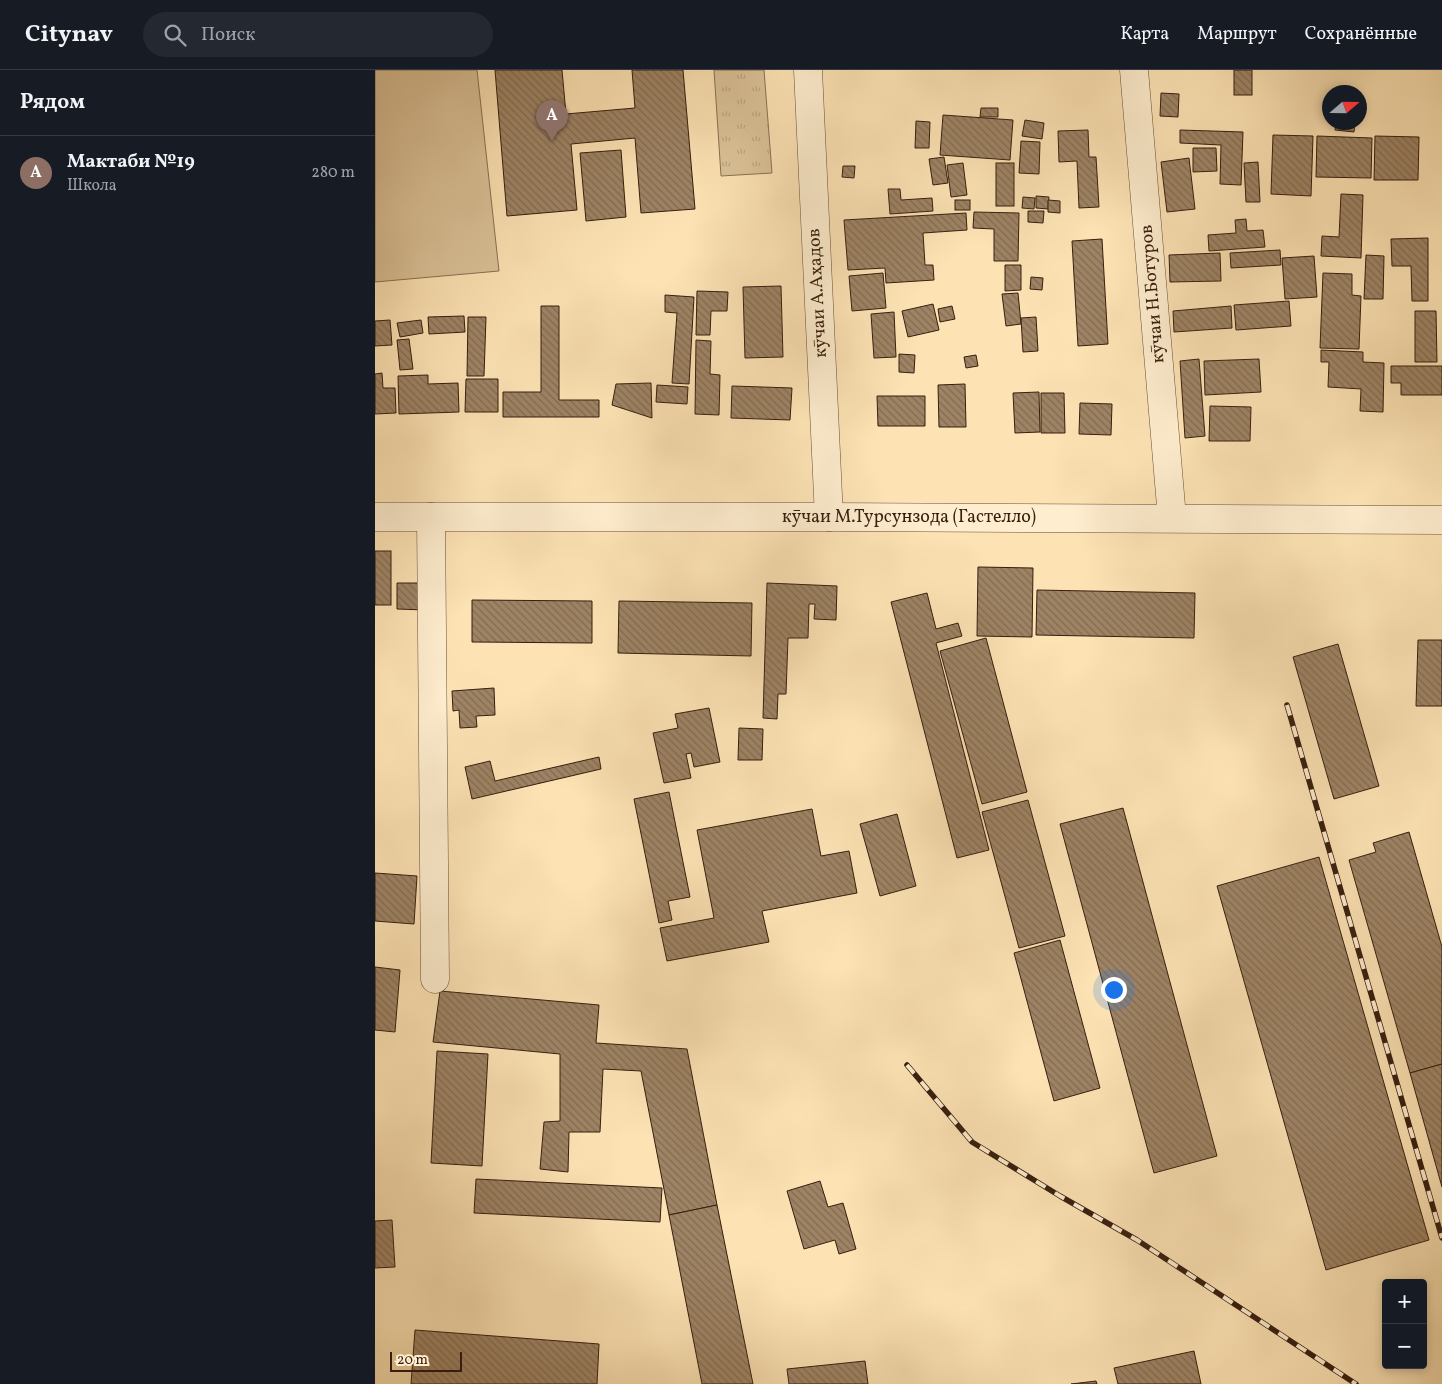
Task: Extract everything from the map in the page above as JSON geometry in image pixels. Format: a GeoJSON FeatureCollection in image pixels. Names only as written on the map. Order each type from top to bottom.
{"type":"FeatureCollection","features":[{"type":"Feature","properties":{"kind":"street","name":"кӯчаи А.Аҳадов"},"geometry":{"type":"LineString","coordinates":[[807,70],[829,517]]}},
{"type":"Feature","properties":{"kind":"street","name":"кӯчаи Н.Ботуров"},"geometry":{"type":"LineString","coordinates":[[1134,70],[1172,518]]}},
{"type":"Feature","properties":{"kind":"street","name":"кӯчаи М.Турсунзода (Гастелло)"},"geometry":{"type":"LineString","coordinates":[[375,517],[1442,520]]}},
{"type":"Feature","properties":{"kind":"street"},"geometry":{"type":"LineString","coordinates":[[431,517],[435,980]]}},
{"type":"Feature","properties":{"kind":"green space"},"geometry":{"type":"Polygon","coordinates":[[[375,70],[477,70],[499,271],[375,282],[375,70]]]}},
{"type":"Feature","properties":{"kind":"green space"},"geometry":{"type":"Polygon","coordinates":[[[714,70],[764,70],[772,173],[721,176],[714,70]]]}},
{"type":"Feature","properties":{"kind":"building"},"geometry":{"type":"Polygon","coordinates":[[[495,70],[562,70],[566,114],[635,108],[632,70],[683,70],[695,209],[641,213],[635,138],[571,144],[577,210],[507,216],[495,70]]]}},
{"type":"Feature","properties":{"kind":"building"},"geometry":{"type":"Polygon","coordinates":[[[1234,70],[1252,70],[1252,95],[1234,95],[1234,70]]]}},
{"type":"Feature","properties":{"kind":"building"},"geometry":{"type":"Polygon","coordinates":[[[1161,93],[1179,94],[1178,117],[1160,116],[1161,93]]]}},
{"type":"Feature","properties":{"kind":"building"},"geometry":{"type":"Polygon","coordinates":[[[981,108],[998,108],[998,117],[980,117],[981,108]]]}},
{"type":"Feature","properties":{"kind":"building"},"geometry":{"type":"Polygon","coordinates":[[[943,115],[1013,120],[1010,160],[940,155],[943,115]]]}},
{"type":"Feature","properties":{"kind":"building"},"geometry":{"type":"Polygon","coordinates":[[[1025,120],[1044,123],[1042,139],[1022,136],[1025,120]]]}},
{"type":"Feature","properties":{"kind":"building"},"geometry":{"type":"Polygon","coordinates":[[[916,121],[930,122],[929,148],[915,148],[916,121]]]}},
{"type":"Feature","properties":{"kind":"building"},"geometry":{"type":"Polygon","coordinates":[[[1088,130],[1089,157],[1096,157],[1099,207],[1079,208],[1077,161],[1059,162],[1058,131],[1088,130]]]}},
{"type":"Feature","properties":{"kind":"building"},"geometry":{"type":"Polygon","coordinates":[[[1180,130],[1243,132],[1241,185],[1220,184],[1221,145],[1180,143],[1180,130]]]}},
{"type":"Feature","properties":{"kind":"building"},"geometry":{"type":"Polygon","coordinates":[[[1335,130],[1354,130],[1354,132],[1335,130]]]}},
{"type":"Feature","properties":{"kind":"building"},"geometry":{"type":"Polygon","coordinates":[[[1273,135],[1313,136],[1311,196],[1271,194],[1273,135]]]}},
{"type":"Feature","properties":{"kind":"building"},"geometry":{"type":"Polygon","coordinates":[[[1317,136],[1372,138],[1371,178],[1316,177],[1317,136]]]}},
{"type":"Feature","properties":{"kind":"building"},"geometry":{"type":"Polygon","coordinates":[[[1375,136],[1419,137],[1418,180],[1374,180],[1375,136]]]}},
{"type":"Feature","properties":{"kind":"building"},"geometry":{"type":"Polygon","coordinates":[[[1021,141],[1040,142],[1039,174],[1019,173],[1021,141]]]}},
{"type":"Feature","properties":{"kind":"building"},"geometry":{"type":"Polygon","coordinates":[[[1193,148],[1216,148],[1217,171],[1193,172],[1193,148]]]}},
{"type":"Feature","properties":{"kind":"building"},"geometry":{"type":"Polygon","coordinates":[[[621,150],[626,217],[586,221],[580,153],[621,150]]]}},
{"type":"Feature","properties":{"kind":"building"},"geometry":{"type":"Polygon","coordinates":[[[944,157],[948,183],[933,185],[929,159],[944,157]]]}},
{"type":"Feature","properties":{"kind":"building"},"geometry":{"type":"Polygon","coordinates":[[[1189,158],[1195,209],[1167,212],[1161,162],[1189,158]]]}},
{"type":"Feature","properties":{"kind":"building"},"geometry":{"type":"Polygon","coordinates":[[[1258,162],[1260,202],[1246,202],[1244,163],[1258,162]]]}},
{"type":"Feature","properties":{"kind":"building"},"geometry":{"type":"Polygon","coordinates":[[[963,163],[967,195],[951,197],[947,165],[963,163]]]}},
{"type":"Feature","properties":{"kind":"building"},"geometry":{"type":"Polygon","coordinates":[[[996,163],[1014,163],[1014,206],[996,206],[996,163]]]}},
{"type":"Feature","properties":{"kind":"building"},"geometry":{"type":"Polygon","coordinates":[[[843,166],[855,166],[854,178],[842,177],[843,166]]]}},
{"type":"Feature","properties":{"kind":"building"},"geometry":{"type":"Polygon","coordinates":[[[888,189],[900,189],[901,200],[932,198],[933,211],[890,214],[888,189]]]}},
{"type":"Feature","properties":{"kind":"building"},"geometry":{"type":"Polygon","coordinates":[[[1341,194],[1363,195],[1361,258],[1321,256],[1322,236],[1339,237],[1341,194]]]}},
{"type":"Feature","properties":{"kind":"building"},"geometry":{"type":"Polygon","coordinates":[[[1036,196],[1049,197],[1048,209],[1036,208],[1036,196]]]}},
{"type":"Feature","properties":{"kind":"building"},"geometry":{"type":"Polygon","coordinates":[[[1023,197],[1035,198],[1034,209],[1022,208],[1023,197]]]}},
{"type":"Feature","properties":{"kind":"building"},"geometry":{"type":"Polygon","coordinates":[[[955,200],[970,200],[970,210],[955,210],[955,200]]]}},
{"type":"Feature","properties":{"kind":"building"},"geometry":{"type":"Polygon","coordinates":[[[1048,200],[1060,201],[1060,213],[1048,212],[1048,200]]]}},
{"type":"Feature","properties":{"kind":"building"},"geometry":{"type":"Polygon","coordinates":[[[1028,211],[1044,211],[1043,223],[1028,222],[1028,211]]]}},
{"type":"Feature","properties":{"kind":"building"},"geometry":{"type":"Polygon","coordinates":[[[974,212],[1019,213],[1018,261],[994,261],[994,229],[973,228],[974,212]]]}},
{"type":"Feature","properties":{"kind":"building"},"geometry":{"type":"Polygon","coordinates":[[[966,213],[967,230],[923,233],[925,265],[933,265],[934,280],[886,283],[885,268],[848,270],[844,220],[966,213]]]}},
{"type":"Feature","properties":{"kind":"building"},"geometry":{"type":"Polygon","coordinates":[[[1246,219],[1247,231],[1263,230],[1265,247],[1209,251],[1208,235],[1236,233],[1235,220],[1246,219]]]}},
{"type":"Feature","properties":{"kind":"building"},"geometry":{"type":"Polygon","coordinates":[[[1428,238],[1428,301],[1412,301],[1411,266],[1392,266],[1391,239],[1428,238]]]}},
{"type":"Feature","properties":{"kind":"building"},"geometry":{"type":"Polygon","coordinates":[[[1102,239],[1108,344],[1078,346],[1072,241],[1102,239]]]}},
{"type":"Feature","properties":{"kind":"building"},"geometry":{"type":"Polygon","coordinates":[[[1280,250],[1281,265],[1231,268],[1230,253],[1280,250]]]}},
{"type":"Feature","properties":{"kind":"building"},"geometry":{"type":"Polygon","coordinates":[[[1220,253],[1221,281],[1170,282],[1169,255],[1220,253]]]}},
{"type":"Feature","properties":{"kind":"building"},"geometry":{"type":"Polygon","coordinates":[[[1366,255],[1384,256],[1383,299],[1364,299],[1366,255]]]}},
{"type":"Feature","properties":{"kind":"building"},"geometry":{"type":"Polygon","coordinates":[[[1314,256],[1317,297],[1285,299],[1282,258],[1314,256]]]}},
{"type":"Feature","properties":{"kind":"building"},"geometry":{"type":"Polygon","coordinates":[[[1005,265],[1021,265],[1021,290],[1005,291],[1005,265]]]}},
{"type":"Feature","properties":{"kind":"building"},"geometry":{"type":"Polygon","coordinates":[[[883,273],[886,308],[852,311],[849,276],[883,273]]]}},
{"type":"Feature","properties":{"kind":"building"},"geometry":{"type":"Polygon","coordinates":[[[1323,273],[1352,274],[1352,295],[1361,296],[1359,349],[1320,348],[1323,273]]]}},
{"type":"Feature","properties":{"kind":"building"},"geometry":{"type":"Polygon","coordinates":[[[1031,277],[1043,278],[1042,290],[1030,289],[1031,277]]]}},
{"type":"Feature","properties":{"kind":"building"},"geometry":{"type":"Polygon","coordinates":[[[781,286],[783,357],[745,358],[743,287],[781,286]]]}},
{"type":"Feature","properties":{"kind":"building"},"geometry":{"type":"Polygon","coordinates":[[[697,291],[728,292],[727,311],[711,311],[710,335],[696,335],[697,291]]]}},
{"type":"Feature","properties":{"kind":"building"},"geometry":{"type":"Polygon","coordinates":[[[1018,293],[1021,324],[1006,326],[1002,294],[1018,293]]]}},
{"type":"Feature","properties":{"kind":"building"},"geometry":{"type":"Polygon","coordinates":[[[665,295],[694,297],[689,384],[672,383],[677,313],[665,312],[665,295]]]}},
{"type":"Feature","properties":{"kind":"building"},"geometry":{"type":"Polygon","coordinates":[[[1289,301],[1291,326],[1236,330],[1234,305],[1289,301]]]}},
{"type":"Feature","properties":{"kind":"building"},"geometry":{"type":"Polygon","coordinates":[[[933,304],[939,330],[908,337],[902,311],[933,304]]]}},
{"type":"Feature","properties":{"kind":"building"},"geometry":{"type":"Polygon","coordinates":[[[541,306],[559,306],[559,400],[599,400],[599,417],[503,417],[503,392],[541,392],[541,306]]]}},
{"type":"Feature","properties":{"kind":"building"},"geometry":{"type":"Polygon","coordinates":[[[952,306],[955,319],[940,322],[938,309],[952,306]]]}},
{"type":"Feature","properties":{"kind":"building"},"geometry":{"type":"Polygon","coordinates":[[[1231,306],[1232,328],[1174,332],[1173,311],[1231,306]]]}},
{"type":"Feature","properties":{"kind":"building"},"geometry":{"type":"Polygon","coordinates":[[[1415,311],[1436,311],[1437,362],[1415,362],[1415,311]]]}},
{"type":"Feature","properties":{"kind":"building"},"geometry":{"type":"Polygon","coordinates":[[[894,312],[896,357],[874,358],[871,314],[894,312]]]}},
{"type":"Feature","properties":{"kind":"building"},"geometry":{"type":"Polygon","coordinates":[[[464,316],[465,332],[429,334],[428,317],[464,316]]]}},
{"type":"Feature","properties":{"kind":"building"},"geometry":{"type":"Polygon","coordinates":[[[468,317],[486,317],[484,376],[467,376],[468,317]]]}},
{"type":"Feature","properties":{"kind":"building"},"geometry":{"type":"Polygon","coordinates":[[[1036,317],[1038,351],[1023,352],[1021,318],[1036,317]]]}},
{"type":"Feature","properties":{"kind":"building"},"geometry":{"type":"Polygon","coordinates":[[[390,320],[392,345],[375,346],[375,321],[390,320]]]}},
{"type":"Feature","properties":{"kind":"building"},"geometry":{"type":"Polygon","coordinates":[[[421,320],[423,333],[400,337],[397,323],[421,320]]]}},
{"type":"Feature","properties":{"kind":"building"},"geometry":{"type":"Polygon","coordinates":[[[409,339],[413,369],[400,370],[397,340],[409,339]]]}},
{"type":"Feature","properties":{"kind":"building"},"geometry":{"type":"Polygon","coordinates":[[[696,340],[711,341],[710,374],[720,375],[719,415],[695,414],[696,340]]]}},
{"type":"Feature","properties":{"kind":"building"},"geometry":{"type":"Polygon","coordinates":[[[1321,350],[1363,352],[1363,362],[1384,363],[1383,412],[1360,411],[1361,389],[1328,387],[1329,362],[1321,362],[1321,350]]]}},
{"type":"Feature","properties":{"kind":"building"},"geometry":{"type":"Polygon","coordinates":[[[899,354],[915,355],[914,373],[899,372],[899,354]]]}},
{"type":"Feature","properties":{"kind":"building"},"geometry":{"type":"Polygon","coordinates":[[[976,355],[978,366],[966,368],[964,357],[976,355]]]}},
{"type":"Feature","properties":{"kind":"building"},"geometry":{"type":"Polygon","coordinates":[[[1199,359],[1205,436],[1185,438],[1180,361],[1199,359]]]}},
{"type":"Feature","properties":{"kind":"building"},"geometry":{"type":"Polygon","coordinates":[[[1259,359],[1261,392],[1205,395],[1204,361],[1259,359]]]}},
{"type":"Feature","properties":{"kind":"building"},"geometry":{"type":"Polygon","coordinates":[[[1391,366],[1442,366],[1442,395],[1401,395],[1401,383],[1391,383],[1391,366]]]}},
{"type":"Feature","properties":{"kind":"building"},"geometry":{"type":"Polygon","coordinates":[[[382,373],[383,388],[395,388],[396,413],[375,414],[375,374],[382,373]]]}},
{"type":"Feature","properties":{"kind":"building"},"geometry":{"type":"Polygon","coordinates":[[[428,375],[428,384],[458,383],[459,412],[399,414],[398,376],[428,375]]]}},
{"type":"Feature","properties":{"kind":"building"},"geometry":{"type":"Polygon","coordinates":[[[466,379],[498,379],[498,412],[465,412],[466,379]]]}},
{"type":"Feature","properties":{"kind":"building"},"geometry":{"type":"Polygon","coordinates":[[[651,383],[652,418],[612,405],[616,384],[651,383]]]}},
{"type":"Feature","properties":{"kind":"building"},"geometry":{"type":"Polygon","coordinates":[[[965,384],[966,427],[939,427],[938,385],[965,384]]]}},
{"type":"Feature","properties":{"kind":"building"},"geometry":{"type":"Polygon","coordinates":[[[657,385],[688,387],[687,404],[656,402],[657,385]]]}},
{"type":"Feature","properties":{"kind":"building"},"geometry":{"type":"Polygon","coordinates":[[[732,386],[792,388],[790,420],[731,418],[732,386]]]}},
{"type":"Feature","properties":{"kind":"building"},"geometry":{"type":"Polygon","coordinates":[[[1039,392],[1040,432],[1015,433],[1013,393],[1039,392]]]}},
{"type":"Feature","properties":{"kind":"building"},"geometry":{"type":"Polygon","coordinates":[[[1041,393],[1064,393],[1065,433],[1041,433],[1041,393]]]}},
{"type":"Feature","properties":{"kind":"building"},"geometry":{"type":"Polygon","coordinates":[[[877,396],[925,396],[925,426],[878,426],[877,396]]]}},
{"type":"Feature","properties":{"kind":"building"},"geometry":{"type":"Polygon","coordinates":[[[1080,403],[1112,404],[1111,435],[1079,434],[1080,403]]]}},
{"type":"Feature","properties":{"kind":"building"},"geometry":{"type":"Polygon","coordinates":[[[1210,406],[1251,407],[1250,441],[1209,441],[1210,406]]]}},
{"type":"Feature","properties":{"kind":"building"},"geometry":{"type":"Polygon","coordinates":[[[375,551],[391,551],[391,605],[375,605],[375,551]]]}},
{"type":"Feature","properties":{"kind":"building"},"geometry":{"type":"Polygon","coordinates":[[[978,567],[1033,568],[1032,637],[977,636],[978,567]]]}},
{"type":"Feature","properties":{"kind":"building"},"geometry":{"type":"Polygon","coordinates":[[[397,583],[425,583],[425,610],[397,609],[397,583]]]}},
{"type":"Feature","properties":{"kind":"building"},"geometry":{"type":"Polygon","coordinates":[[[767,583],[837,586],[836,620],[814,619],[815,604],[809,604],[808,638],[788,638],[786,694],[778,694],[777,719],[763,718],[767,583]]]}},
{"type":"Feature","properties":{"kind":"building"},"geometry":{"type":"Polygon","coordinates":[[[1037,590],[1195,593],[1194,638],[1036,635],[1037,590]]]}},
{"type":"Feature","properties":{"kind":"building"},"geometry":{"type":"Polygon","coordinates":[[[927,593],[936,629],[958,623],[962,636],[936,643],[989,850],[957,858],[891,602],[927,593]]]}},
{"type":"Feature","properties":{"kind":"building"},"geometry":{"type":"Polygon","coordinates":[[[472,600],[592,601],[592,643],[472,642],[472,600]]]}},
{"type":"Feature","properties":{"kind":"building"},"geometry":{"type":"Polygon","coordinates":[[[619,601],[752,603],[751,656],[618,653],[619,601]]]}},
{"type":"Feature","properties":{"kind":"building"},"geometry":{"type":"Polygon","coordinates":[[[986,638],[1027,792],[982,804],[940,651],[986,638]]]}},
{"type":"Feature","properties":{"kind":"building"},"geometry":{"type":"Polygon","coordinates":[[[1418,640],[1442,640],[1442,706],[1416,706],[1418,640]]]}},
{"type":"Feature","properties":{"kind":"building"},"geometry":{"type":"Polygon","coordinates":[[[1338,644],[1379,786],[1334,799],[1293,657],[1338,644]]]}},
{"type":"Feature","properties":{"kind":"building"},"geometry":{"type":"Polygon","coordinates":[[[494,688],[495,715],[476,716],[477,727],[460,728],[459,710],[453,711],[452,691],[494,688]]]}},
{"type":"Feature","properties":{"kind":"building"},"geometry":{"type":"Polygon","coordinates":[[[709,708],[720,762],[694,767],[691,753],[686,754],[691,778],[664,783],[653,733],[678,728],[675,714],[709,708]]]}},
{"type":"Feature","properties":{"kind":"building"},"geometry":{"type":"Polygon","coordinates":[[[739,728],[763,729],[762,760],[738,760],[739,728]]]}},
{"type":"Feature","properties":{"kind":"building"},"geometry":{"type":"Polygon","coordinates":[[[599,757],[601,769],[472,799],[465,767],[490,761],[495,781],[599,757]]]}},
{"type":"Feature","properties":{"kind":"building"},"geometry":{"type":"Polygon","coordinates":[[[669,792],[690,897],[668,901],[672,920],[659,923],[634,799],[669,792]]]}},
{"type":"Feature","properties":{"kind":"building"},"geometry":{"type":"Polygon","coordinates":[[[1028,800],[1065,936],[1019,948],[982,812],[1028,800]]]}},
{"type":"Feature","properties":{"kind":"building"},"geometry":{"type":"Polygon","coordinates":[[[1123,808],[1217,1156],[1154,1173],[1060,824],[1123,808]]]}},
{"type":"Feature","properties":{"kind":"building"},"geometry":{"type":"Polygon","coordinates":[[[812,809],[821,856],[849,851],[857,893],[762,911],[769,942],[667,961],[660,928],[714,918],[697,830],[812,809]]]}},
{"type":"Feature","properties":{"kind":"building"},"geometry":{"type":"Polygon","coordinates":[[[897,814],[916,886],[880,896],[860,824],[897,814]]]}},
{"type":"Feature","properties":{"kind":"building"},"geometry":{"type":"Polygon","coordinates":[[[1409,832],[1442,947],[1442,1064],[1410,1073],[1349,860],[1376,852],[1373,843],[1409,832]]]}},
{"type":"Feature","properties":{"kind":"building"},"geometry":{"type":"Polygon","coordinates":[[[1319,857],[1429,1240],[1326,1270],[1217,886],[1319,857]]]}},
{"type":"Feature","properties":{"kind":"building"},"geometry":{"type":"Polygon","coordinates":[[[375,873],[417,876],[414,924],[375,921],[375,873]]]}},
{"type":"Feature","properties":{"kind":"building"},"geometry":{"type":"Polygon","coordinates":[[[1060,940],[1100,1088],[1054,1101],[1014,953],[1060,940]]]}},
{"type":"Feature","properties":{"kind":"building"},"geometry":{"type":"Polygon","coordinates":[[[375,967],[400,970],[395,1032],[375,1030],[375,967]]]}},
{"type":"Feature","properties":{"kind":"building"},"geometry":{"type":"Polygon","coordinates":[[[440,991],[599,1005],[596,1043],[687,1049],[717,1205],[669,1215],[641,1071],[603,1069],[600,1132],[569,1132],[568,1172],[540,1169],[544,1122],[560,1121],[560,1054],[433,1042],[440,991]]]}},
{"type":"Feature","properties":{"kind":"building"},"geometry":{"type":"Polygon","coordinates":[[[437,1051],[488,1054],[482,1166],[431,1163],[437,1051]]]}},
{"type":"Feature","properties":{"kind":"building"},"geometry":{"type":"Polygon","coordinates":[[[1442,1064],[1442,1187],[1410,1073],[1442,1064]]]}},
{"type":"Feature","properties":{"kind":"building"},"geometry":{"type":"Polygon","coordinates":[[[476,1179],[662,1188],[660,1222],[474,1213],[476,1179]]]}},
{"type":"Feature","properties":{"kind":"building"},"geometry":{"type":"Polygon","coordinates":[[[820,1181],[828,1207],[843,1203],[856,1249],[839,1254],[835,1240],[804,1249],[787,1191],[820,1181]]]}},
{"type":"Feature","properties":{"kind":"building"},"geometry":{"type":"Polygon","coordinates":[[[717,1205],[753,1384],[702,1384],[669,1215],[717,1205]]]}},
{"type":"Feature","properties":{"kind":"building"},"geometry":{"type":"Polygon","coordinates":[[[392,1220],[395,1267],[375,1268],[375,1221],[392,1220]]]}},
{"type":"Feature","properties":{"kind":"building"},"geometry":{"type":"Polygon","coordinates":[[[415,1330],[599,1344],[597,1384],[411,1384],[415,1330]]]}},
{"type":"Feature","properties":{"kind":"building"},"geometry":{"type":"Polygon","coordinates":[[[1194,1351],[1201,1384],[1118,1384],[1114,1368],[1194,1351]]]}},
{"type":"Feature","properties":{"kind":"building"},"geometry":{"type":"Polygon","coordinates":[[[865,1361],[868,1384],[789,1384],[787,1369],[865,1361]]]}},
{"type":"Feature","properties":{"kind":"building"},"geometry":{"type":"Polygon","coordinates":[[[1096,1381],[1097,1384],[1071,1384],[1096,1381]]]}},
{"type":"Feature","properties":{"kind":"railway"},"geometry":{"type":"LineString","coordinates":[[1287,705],[1442,1238]]}},
{"type":"Feature","properties":{"kind":"railway"},"geometry":{"type":"LineString","coordinates":[[907,1065],[972,1142],[1137,1240],[1356,1384]]}},
{"type":"Feature","properties":{"kind":"place","name":"Мактаби №19"},"geometry":{"type":"Point","coordinates":[552,141]}}]}
